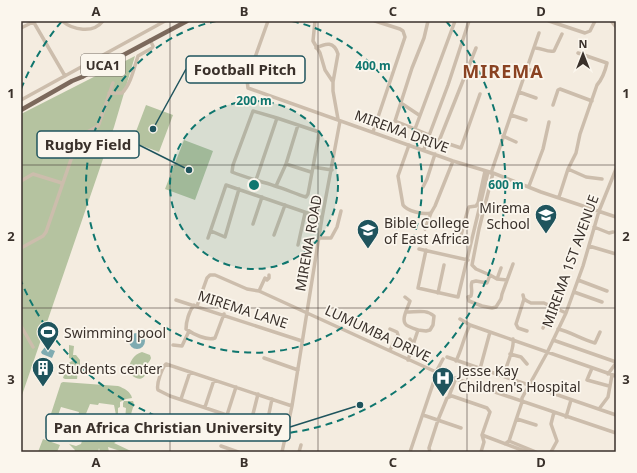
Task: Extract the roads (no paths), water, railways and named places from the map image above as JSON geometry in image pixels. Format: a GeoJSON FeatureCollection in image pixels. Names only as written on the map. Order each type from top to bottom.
{"type":"FeatureCollection","features":[{"type":"Feature","properties":{"kind":"main road","name":"UCA1"},"geometry":{"type":"LineString","coordinates":[[21,110],[187,21]]}},
{"type":"Feature","properties":{"kind":"street"},"geometry":{"type":"LineString","coordinates":[[21,28],[33,21],[65,76]]}},
{"type":"Feature","properties":{"kind":"street"},"geometry":{"type":"LineString","coordinates":[[62,21],[69,26],[90,30],[96,28],[103,21]]}},
{"type":"Feature","properties":{"kind":"street"},"geometry":{"type":"LineString","coordinates":[[21,100],[165,21]]}},
{"type":"Feature","properties":{"kind":"street","name":"MIREMA DRIVE"},"geometry":{"type":"LineString","coordinates":[[268,21],[248,80],[248,88],[424,149],[452,161],[489,172],[616,217]]}},
{"type":"Feature","properties":{"kind":"street","name":"MIREMA ROAD"},"geometry":{"type":"LineString","coordinates":[[282,452],[292,406],[322,218],[332,170],[339,120],[334,99],[333,82],[325,70],[320,53],[316,48],[313,38],[315,21]]}},
{"type":"Feature","properties":{"kind":"street"},"geometry":{"type":"LineString","coordinates":[[373,132],[405,37],[403,31],[400,29],[375,21]]}},
{"type":"Feature","properties":{"kind":"street"},"geometry":{"type":"LineString","coordinates":[[428,21],[424,38],[412,68],[395,121],[439,141],[461,148],[480,94]]}},
{"type":"Feature","properties":{"kind":"street"},"geometry":{"type":"LineString","coordinates":[[415,129],[455,21]]}},
{"type":"Feature","properties":{"kind":"street"},"geometry":{"type":"LineString","coordinates":[[424,149],[469,21]]}},
{"type":"Feature","properties":{"kind":"street"},"geometry":{"type":"LineString","coordinates":[[549,21],[585,33],[590,31],[594,21]]}},
{"type":"Feature","properties":{"kind":"street"},"geometry":{"type":"LineString","coordinates":[[611,21],[616,27]]}},
{"type":"Feature","properties":{"kind":"street"},"geometry":{"type":"LineString","coordinates":[[460,239],[469,206],[476,206],[478,203],[511,115],[539,33]]}},
{"type":"Feature","properties":{"kind":"street"},"geometry":{"type":"LineString","coordinates":[[534,48],[550,52],[554,51],[562,34]]}},
{"type":"Feature","properties":{"kind":"street"},"geometry":{"type":"LineString","coordinates":[[109,93],[122,93],[124,91],[130,80],[138,56],[152,48],[153,46],[150,40]]}},
{"type":"Feature","properties":{"kind":"street"},"geometry":{"type":"LineString","coordinates":[[316,48],[329,43],[337,50],[338,54],[333,82]]}},
{"type":"Feature","properties":{"kind":"street"},"geometry":{"type":"LineString","coordinates":[[439,141],[476,48]]}},
{"type":"Feature","properties":{"kind":"street"},"geometry":{"type":"LineString","coordinates":[[559,197],[568,169],[576,153],[580,134],[597,85],[605,72],[607,63],[578,53]]}},
{"type":"Feature","properties":{"kind":"street"},"geometry":{"type":"LineString","coordinates":[[527,69],[541,74]]}},
{"type":"Feature","properties":{"kind":"street"},"geometry":{"type":"LineString","coordinates":[[21,248],[45,234],[75,149],[82,135],[98,126],[113,83]]}},
{"type":"Feature","properties":{"kind":"street"},"geometry":{"type":"LineString","coordinates":[[553,105],[558,90],[560,89],[592,101]]}},
{"type":"Feature","properties":{"kind":"street"},"geometry":{"type":"LineString","coordinates":[[519,92],[536,98]]}},
{"type":"Feature","properties":{"kind":"street"},"geometry":{"type":"LineString","coordinates":[[401,103],[419,115]]}},
{"type":"Feature","properties":{"kind":"street"},"geometry":{"type":"LineString","coordinates":[[252,111],[298,125],[319,133],[308,194],[306,197],[233,173],[233,165],[252,111]]}},
{"type":"Feature","properties":{"kind":"street"},"geometry":{"type":"LineString","coordinates":[[511,115],[526,120]]}},
{"type":"Feature","properties":{"kind":"street"},"geometry":{"type":"LineString","coordinates":[[256,180],[277,118]]}},
{"type":"Feature","properties":{"kind":"street"},"geometry":{"type":"LineString","coordinates":[[529,186],[543,149],[549,122]]}},
{"type":"Feature","properties":{"kind":"street"},"geometry":{"type":"LineString","coordinates":[[276,186],[286,164],[298,125]]}},
{"type":"Feature","properties":{"kind":"street"},"geometry":{"type":"LineString","coordinates":[[503,136],[516,142]]}},
{"type":"Feature","properties":{"kind":"street"},"geometry":{"type":"LineString","coordinates":[[46,139],[75,149]]}},
{"type":"Feature","properties":{"kind":"street"},"geometry":{"type":"LineString","coordinates":[[409,144],[398,176],[403,205],[409,209],[427,214],[430,213]]}},
{"type":"Feature","properties":{"kind":"street"},"geometry":{"type":"LineString","coordinates":[[423,187],[435,154]]}},
{"type":"Feature","properties":{"kind":"street"},"geometry":{"type":"LineString","coordinates":[[425,229],[430,213],[435,206],[452,161]]}},
{"type":"Feature","properties":{"kind":"street"},"geometry":{"type":"LineString","coordinates":[[286,164],[311,172]]}},
{"type":"Feature","properties":{"kind":"street"},"geometry":{"type":"LineString","coordinates":[[313,167],[332,170]]}},
{"type":"Feature","properties":{"kind":"street"},"geometry":{"type":"LineString","coordinates":[[568,169],[586,177],[602,179]]}},
{"type":"Feature","properties":{"kind":"street","name":"MIREMA 1ST AVENUE"},"geometry":{"type":"LineString","coordinates":[[509,441],[517,419],[522,398],[548,353],[566,313],[589,246],[599,211],[616,169]]}},
{"type":"Feature","properties":{"kind":"street"},"geometry":{"type":"LineString","coordinates":[[426,250],[418,288],[453,297],[459,296],[489,172]]}},
{"type":"Feature","properties":{"kind":"street"},"geometry":{"type":"LineString","coordinates":[[489,172],[482,217],[472,264],[474,268],[497,279],[507,280]]}},
{"type":"Feature","properties":{"kind":"street"},"geometry":{"type":"LineString","coordinates":[[21,181],[33,174],[62,183]]}},
{"type":"Feature","properties":{"kind":"street"},"geometry":{"type":"LineString","coordinates":[[208,238],[226,185],[322,218]]}},
{"type":"Feature","properties":{"kind":"street"},"geometry":{"type":"LineString","coordinates":[[211,231],[225,237],[239,189]]}},
{"type":"Feature","properties":{"kind":"street"},"geometry":{"type":"LineString","coordinates":[[253,224],[262,197]]}},
{"type":"Feature","properties":{"kind":"street"},"geometry":{"type":"LineString","coordinates":[[274,235],[285,205]]}},
{"type":"Feature","properties":{"kind":"street"},"geometry":{"type":"LineString","coordinates":[[319,238],[331,238],[337,227],[341,211]]}},
{"type":"Feature","properties":{"kind":"street"},"geometry":{"type":"LineString","coordinates":[[298,245],[305,213]]}},
{"type":"Feature","properties":{"kind":"street"},"geometry":{"type":"LineString","coordinates":[[594,227],[613,232]]}},
{"type":"Feature","properties":{"kind":"street"},"geometry":{"type":"LineString","coordinates":[[589,246],[616,254]]}},
{"type":"Feature","properties":{"kind":"street"},"geometry":{"type":"LineString","coordinates":[[419,248],[468,260]]}},
{"type":"Feature","properties":{"kind":"street"},"geometry":{"type":"LineString","coordinates":[[490,275],[487,283],[476,281],[472,282],[471,296],[468,297],[469,301],[482,306],[492,308],[496,307],[501,299],[512,264]]}},
{"type":"Feature","properties":{"kind":"street"},"geometry":{"type":"LineString","coordinates":[[438,293],[444,265]]}},
{"type":"Feature","properties":{"kind":"street"},"geometry":{"type":"LineString","coordinates":[[497,279],[501,268]]}},
{"type":"Feature","properties":{"kind":"street","name":"LUMUMBA DRIVE"},"geometry":{"type":"LineString","coordinates":[[195,305],[207,278],[214,274],[247,289],[259,291],[437,372],[616,433]]}},
{"type":"Feature","properties":{"kind":"street"},"geometry":{"type":"LineString","coordinates":[[259,291],[265,278],[267,280],[270,278],[269,275]]}},
{"type":"Feature","properties":{"kind":"street"},"geometry":{"type":"LineString","coordinates":[[578,280],[607,291]]}},
{"type":"Feature","properties":{"kind":"street"},"geometry":{"type":"LineString","coordinates":[[574,292],[602,302]]}},
{"type":"Feature","properties":{"kind":"street"},"geometry":{"type":"LineString","coordinates":[[523,295],[524,299],[516,324],[518,328],[527,331]]}},
{"type":"Feature","properties":{"kind":"street"},"geometry":{"type":"LineString","coordinates":[[405,297],[410,301],[406,312],[404,319],[406,324],[418,330],[430,330],[433,325],[434,316],[427,312],[406,312]]}},
{"type":"Feature","properties":{"kind":"street"},"geometry":{"type":"LineString","coordinates":[[524,299],[531,303],[544,303],[566,313]]}},
{"type":"Feature","properties":{"kind":"street","name":"MIREMA LANE"},"geometry":{"type":"LineString","coordinates":[[176,300],[224,314],[302,341]]}},
{"type":"Feature","properties":{"kind":"street"},"geometry":{"type":"LineString","coordinates":[[195,305],[190,311],[186,330],[205,338],[214,339],[216,337],[224,314]]}},
{"type":"Feature","properties":{"kind":"street"},"geometry":{"type":"LineString","coordinates":[[543,328],[551,307]]}},
{"type":"Feature","properties":{"kind":"street"},"geometry":{"type":"LineString","coordinates":[[460,319],[470,325],[612,375]]}},
{"type":"Feature","properties":{"kind":"street"},"geometry":{"type":"LineString","coordinates":[[456,361],[463,346],[464,335],[470,325]]}},
{"type":"Feature","properties":{"kind":"street"},"geometry":{"type":"LineString","coordinates":[[21,326],[33,347]]}},
{"type":"Feature","properties":{"kind":"street"},"geometry":{"type":"LineString","coordinates":[[390,329],[397,332],[398,335],[390,350]]}},
{"type":"Feature","properties":{"kind":"street"},"geometry":{"type":"LineString","coordinates":[[408,360],[418,330]]}},
{"type":"Feature","properties":{"kind":"street"},"geometry":{"type":"LineString","coordinates":[[558,330],[570,332],[577,337],[595,342],[600,332]]}},
{"type":"Feature","properties":{"kind":"street"},"geometry":{"type":"LineString","coordinates":[[173,345],[182,346],[189,331]]}},
{"type":"Feature","properties":{"kind":"street"},"geometry":{"type":"LineString","coordinates":[[480,369],[490,332]]}},
{"type":"Feature","properties":{"kind":"street"},"geometry":{"type":"LineString","coordinates":[[410,339],[414,344]]}},
{"type":"Feature","properties":{"kind":"street"},"geometry":{"type":"LineString","coordinates":[[503,376],[514,343],[513,340]]}},
{"type":"Feature","properties":{"kind":"street"},"geometry":{"type":"LineString","coordinates":[[553,340],[616,363],[608,397],[599,409]]}},
{"type":"Feature","properties":{"kind":"street"},"geometry":{"type":"LineString","coordinates":[[510,354],[521,357],[527,364]]}},
{"type":"Feature","properties":{"kind":"street"},"geometry":{"type":"LineString","coordinates":[[264,358],[298,370]]}},
{"type":"Feature","properties":{"kind":"street"},"geometry":{"type":"LineString","coordinates":[[410,452],[437,372],[445,358],[503,376],[616,415]]}},
{"type":"Feature","properties":{"kind":"street"},"geometry":{"type":"LineString","coordinates":[[573,367],[574,362]]}},
{"type":"Feature","properties":{"kind":"street"},"geometry":{"type":"LineString","coordinates":[[286,435],[181,399],[160,391],[157,388],[165,364],[169,364],[292,406]]}},
{"type":"Feature","properties":{"kind":"street"},"geometry":{"type":"LineString","coordinates":[[592,368],[587,380],[610,386]]}},
{"type":"Feature","properties":{"kind":"street"},"geometry":{"type":"LineString","coordinates":[[181,399],[190,372]]}},
{"type":"Feature","properties":{"kind":"street"},"geometry":{"type":"LineString","coordinates":[[430,452],[428,448],[456,378]]}},
{"type":"Feature","properties":{"kind":"street"},"geometry":{"type":"LineString","coordinates":[[205,407],[214,380]]}},
{"type":"Feature","properties":{"kind":"street"},"geometry":{"type":"LineString","coordinates":[[227,415],[236,387]]}},
{"type":"Feature","properties":{"kind":"street"},"geometry":{"type":"LineString","coordinates":[[247,422],[252,418],[258,394]]}},
{"type":"Feature","properties":{"kind":"street"},"geometry":{"type":"LineString","coordinates":[[449,396],[466,400],[490,410],[482,435],[484,442],[481,452]]}},
{"type":"Feature","properties":{"kind":"street"},"geometry":{"type":"LineString","coordinates":[[266,428],[272,399]]}},
{"type":"Feature","properties":{"kind":"street"},"geometry":{"type":"LineString","coordinates":[[566,417],[571,400]]}},
{"type":"Feature","properties":{"kind":"street"},"geometry":{"type":"LineString","coordinates":[[551,452],[557,441],[551,424],[554,412]]}},
{"type":"Feature","properties":{"kind":"street"},"geometry":{"type":"LineString","coordinates":[[423,415],[461,428]]}},
{"type":"Feature","properties":{"kind":"street"},"geometry":{"type":"LineString","coordinates":[[517,419],[536,425]]}},
{"type":"Feature","properties":{"kind":"street"},"geometry":{"type":"LineString","coordinates":[[482,435],[527,452]]}},
{"type":"Feature","properties":{"kind":"street"},"geometry":{"type":"LineString","coordinates":[[504,444],[509,441],[536,452]]}},
{"type":"Feature","properties":{"kind":"street"},"geometry":{"type":"LineString","coordinates":[[299,452],[302,445]]}},
{"type":"Feature","properties":{"kind":"street"},"geometry":{"type":"LineString","coordinates":[[221,446],[238,452]]}},
{"type":"Feature","properties":{"kind":"water"},"geometry":{"type":"Polygon","coordinates":[[[137,333],[143,335],[145,341],[143,347],[137,349],[131,347],[129,341],[131,335],[137,333]]]}},
{"type":"Feature","properties":{"kind":"water","name":"Swimming pool"},"geometry":{"type":"Polygon","coordinates":[[[45,347],[55,351],[52,358],[42,354],[41,352],[45,347]]]}},
{"type":"Feature","properties":{"kind":"place","name":"Football Pitch"},"geometry":{"type":"Point","coordinates":[153,129]}},
{"type":"Feature","properties":{"kind":"place","name":"Rugby Field"},"geometry":{"type":"Point","coordinates":[189,170]}},
{"type":"Feature","properties":{"kind":"place","name":"Mirema School"},"geometry":{"type":"Point","coordinates":[546,234]}},
{"type":"Feature","properties":{"kind":"place","name":"Bible College of East Africa"},"geometry":{"type":"Point","coordinates":[368,250]}},
{"type":"Feature","properties":{"kind":"place","name":"Swimming pool"},"geometry":{"type":"Point","coordinates":[48,352]}},
{"type":"Feature","properties":{"kind":"place","name":"Students center"},"geometry":{"type":"Point","coordinates":[43,388]}},
{"type":"Feature","properties":{"kind":"place","name":"Jesse Kay Children's Hospital"},"geometry":{"type":"Point","coordinates":[443,398]}},
{"type":"Feature","properties":{"kind":"place","name":"Pan Africa Christian University"},"geometry":{"type":"Point","coordinates":[360,405]}},
{"type":"Feature","properties":{"kind":"district","name":"MIREMA"},"geometry":{"type":"Point","coordinates":[503,71]}}]}
